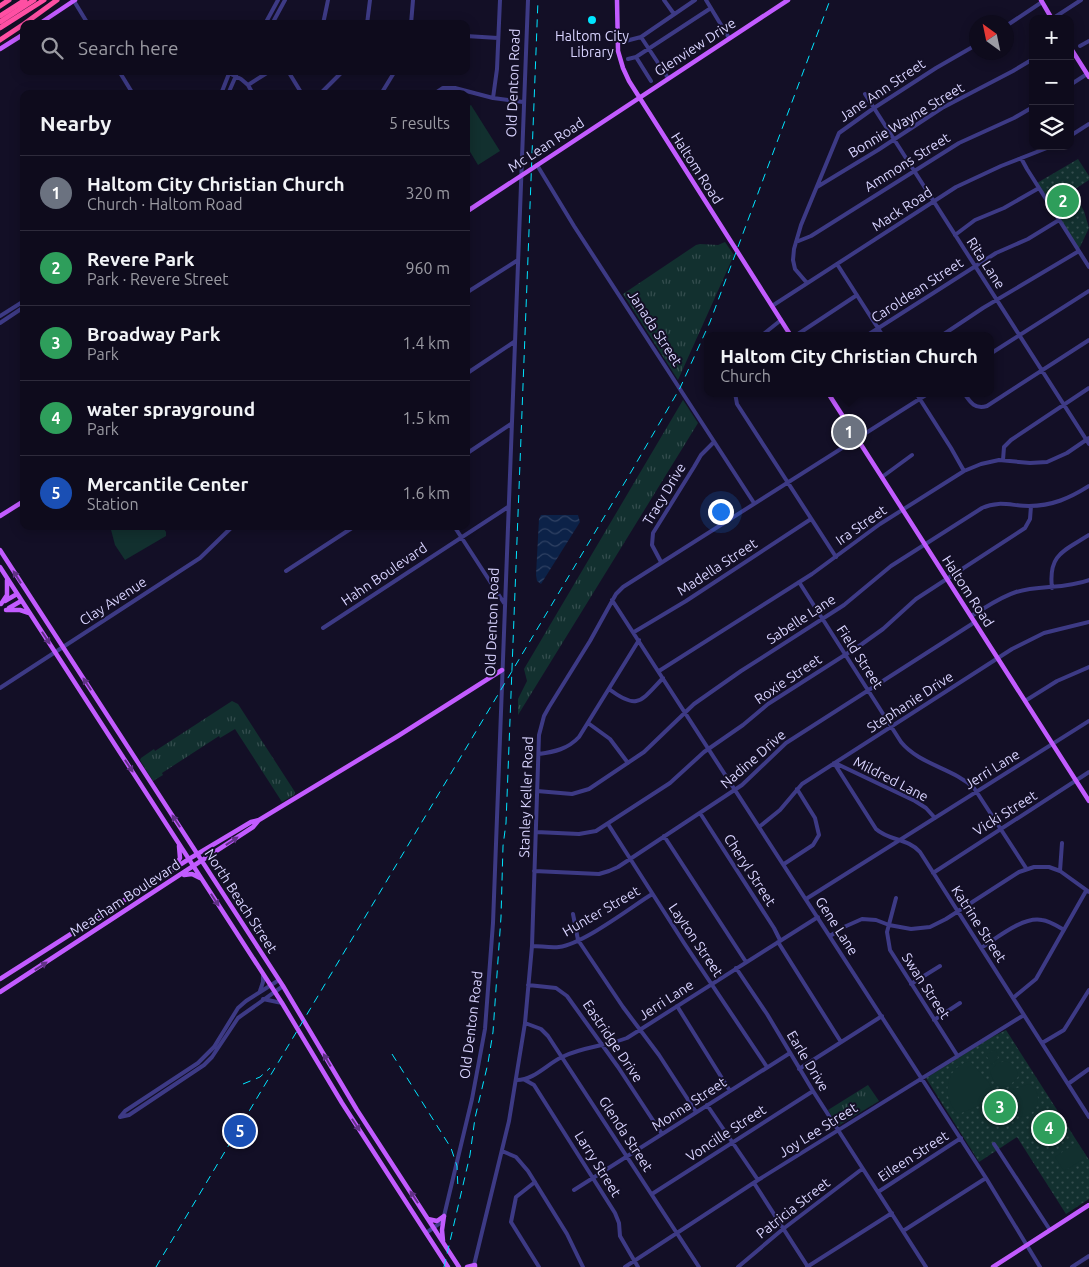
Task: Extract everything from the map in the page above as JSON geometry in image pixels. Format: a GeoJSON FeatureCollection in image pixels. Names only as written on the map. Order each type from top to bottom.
{"type":"FeatureCollection","features":[{"type":"Feature","properties":{"kind":"highway"},"geometry":{"type":"LineString","coordinates":[[0,6],[9,0]]}},
{"type":"Feature","properties":{"kind":"highway"},"geometry":{"type":"LineString","coordinates":[[0,16],[25,0]]}},
{"type":"Feature","properties":{"kind":"highway"},"geometry":{"type":"LineString","coordinates":[[0,22],[34,0]]}},
{"type":"Feature","properties":{"kind":"highway"},"geometry":{"type":"LineString","coordinates":[[0,28],[44,0]]}},
{"type":"Feature","properties":{"kind":"highway"},"geometry":{"type":"LineString","coordinates":[[30,20],[57,0]]}},
{"type":"Feature","properties":{"kind":"highway"},"geometry":{"type":"LineString","coordinates":[[0,40],[20,27]]}},
{"type":"Feature","properties":{"kind":"main road","name":"Haltom Road"},"geometry":{"type":"LineString","coordinates":[[617,0],[618,43],[623,68],[638,97],[788,332]]}},
{"type":"Feature","properties":{"kind":"main road","name":"Glenview Drive"},"geometry":{"type":"LineString","coordinates":[[638,97],[788,0]]}},
{"type":"Feature","properties":{"kind":"main road"},"geometry":{"type":"LineString","coordinates":[[45,20],[74,1]]}},
{"type":"Feature","properties":{"kind":"main road"},"geometry":{"type":"LineString","coordinates":[[1042,1],[1050,15]]}},
{"type":"Feature","properties":{"kind":"main road"},"geometry":{"type":"LineString","coordinates":[[0,49],[20,36]]}},
{"type":"Feature","properties":{"kind":"main road"},"geometry":{"type":"LineString","coordinates":[[1074,53],[1088,76]]}},
{"type":"Feature","properties":{"kind":"main road","name":"Mc Lean Road"},"geometry":{"type":"LineString","coordinates":[[470,209],[638,97]]}},
{"type":"Feature","properties":{"kind":"main road","name":"Haltom Road"},"geometry":{"type":"LineString","coordinates":[[831,397],[1089,801]]}},
{"type":"Feature","properties":{"kind":"main road"},"geometry":{"type":"LineString","coordinates":[[0,516],[20,504]]}},
{"type":"Feature","properties":{"kind":"main road","name":"North Beach Street"},"geometry":{"type":"LineString","coordinates":[[0,550],[255,942],[349,1098],[460,1267]]}},
{"type":"Feature","properties":{"kind":"main road","name":"North Beach Street"},"geometry":{"type":"LineString","coordinates":[[0,567],[275,991],[342,1103],[448,1267]]}},
{"type":"Feature","properties":{"kind":"main road"},"geometry":{"type":"LineString","coordinates":[[7,579],[7,595],[1,604],[17,594]]}},
{"type":"Feature","properties":{"kind":"main road"},"geometry":{"type":"LineString","coordinates":[[22,601],[6,610],[20,610],[30,613]]}},
{"type":"Feature","properties":{"kind":"main road","name":"Meacham Boulevard"},"geometry":{"type":"LineString","coordinates":[[0,992],[194,867],[252,827],[259,820],[398,736],[502,670]]}},
{"type":"Feature","properties":{"kind":"main road"},"geometry":{"type":"LineString","coordinates":[[145,791],[153,786]]}},
{"type":"Feature","properties":{"kind":"main road","name":"Meacham Boulevard"},"geometry":{"type":"LineString","coordinates":[[0,979],[189,859],[251,822],[259,820]]}},
{"type":"Feature","properties":{"kind":"main road"},"geometry":{"type":"LineString","coordinates":[[175,868],[180,854],[178,842]]}},
{"type":"Feature","properties":{"kind":"main road"},"geometry":{"type":"LineString","coordinates":[[180,876],[192,874],[202,880]]}},
{"type":"Feature","properties":{"kind":"main road"},"geometry":{"type":"LineString","coordinates":[[232,926],[241,921]]}},
{"type":"Feature","properties":{"kind":"main road"},"geometry":{"type":"LineString","coordinates":[[246,947],[255,942]]}},
{"type":"Feature","properties":{"kind":"main road"},"geometry":{"type":"LineString","coordinates":[[19,967],[25,976]]}},
{"type":"Feature","properties":{"kind":"main road"},"geometry":{"type":"LineString","coordinates":[[342,1103],[349,1098]]}},
{"type":"Feature","properties":{"kind":"main road"},"geometry":{"type":"LineString","coordinates":[[378,1158],[385,1153]]}},
{"type":"Feature","properties":{"kind":"main road"},"geometry":{"type":"LineString","coordinates":[[993,1267],[1026,1242],[1050,1230],[1089,1205]]}},
{"type":"Feature","properties":{"kind":"main road"},"geometry":{"type":"LineString","coordinates":[[428,1219],[437,1221],[444,1216]]}},
{"type":"Feature","properties":{"kind":"main road"},"geometry":{"type":"LineString","coordinates":[[443,1242],[444,1216]]}},
{"type":"Feature","properties":{"kind":"main road"},"geometry":{"type":"LineString","coordinates":[[467,1267],[474,1266]]}},
{"type":"Feature","properties":{"kind":"street"},"geometry":{"type":"LineString","coordinates":[[268,20],[278,0]]}},
{"type":"Feature","properties":{"kind":"street"},"geometry":{"type":"LineString","coordinates":[[274,20],[285,0]]}},
{"type":"Feature","properties":{"kind":"street"},"geometry":{"type":"LineString","coordinates":[[324,20],[328,0]]}},
{"type":"Feature","properties":{"kind":"street"},"geometry":{"type":"LineString","coordinates":[[367,20],[370,0]]}},
{"type":"Feature","properties":{"kind":"street"},"geometry":{"type":"LineString","coordinates":[[411,20],[413,0]]}},
{"type":"Feature","properties":{"kind":"street"},"geometry":{"type":"LineString","coordinates":[[493,98],[497,69],[500,0]]}},
{"type":"Feature","properties":{"kind":"street","name":"Old Denton Road"},"geometry":{"type":"LineString","coordinates":[[426,1233],[440,1223],[444,1216],[472,1099],[488,1004],[493,923],[528,0]]}},
{"type":"Feature","properties":{"kind":"street"},"geometry":{"type":"LineString","coordinates":[[664,0],[674,14]]}},
{"type":"Feature","properties":{"kind":"street"},"geometry":{"type":"LineString","coordinates":[[618,43],[641,37],[695,0]]}},
{"type":"Feature","properties":{"kind":"street"},"geometry":{"type":"LineString","coordinates":[[706,0],[729,38]]}},
{"type":"Feature","properties":{"kind":"street"},"geometry":{"type":"LineString","coordinates":[[1058,15],[1081,0]]}},
{"type":"Feature","properties":{"kind":"street"},"geometry":{"type":"LineString","coordinates":[[74,1],[86,20]]}},
{"type":"Feature","properties":{"kind":"street"},"geometry":{"type":"LineString","coordinates":[[1014,20],[1042,1]]}},
{"type":"Feature","properties":{"kind":"street"},"geometry":{"type":"LineString","coordinates":[[628,59],[636,57],[711,8]]}},
{"type":"Feature","properties":{"kind":"street"},"geometry":{"type":"LineString","coordinates":[[470,36],[498,38]]}},
{"type":"Feature","properties":{"kind":"street"},"geometry":{"type":"LineString","coordinates":[[641,37],[668,78]]}},
{"type":"Feature","properties":{"kind":"street"},"geometry":{"type":"LineString","coordinates":[[1080,46],[1089,41]]}},
{"type":"Feature","properties":{"kind":"street","name":"Jane Ann Street"},"geometry":{"type":"LineString","coordinates":[[807,283],[798,273],[793,255],[796,242],[839,133],[874,108],[969,49]]}},
{"type":"Feature","properties":{"kind":"street"},"geometry":{"type":"LineString","coordinates":[[636,57],[650,81]]}},
{"type":"Feature","properties":{"kind":"street","name":"Bonnie Wayne Street"},"geometry":{"type":"LineString","coordinates":[[817,187],[942,108],[1031,60]]}},
{"type":"Feature","properties":{"kind":"street"},"geometry":{"type":"LineString","coordinates":[[121,75],[131,90]]}},
{"type":"Feature","properties":{"kind":"street"},"geometry":{"type":"LineString","coordinates":[[223,90],[229,75]]}},
{"type":"Feature","properties":{"kind":"street"},"geometry":{"type":"LineString","coordinates":[[248,85],[264,75]]}},
{"type":"Feature","properties":{"kind":"street"},"geometry":{"type":"LineString","coordinates":[[290,75],[300,90]]}},
{"type":"Feature","properties":{"kind":"street"},"geometry":{"type":"LineString","coordinates":[[324,90],[339,75]]}},
{"type":"Feature","properties":{"kind":"street"},"geometry":{"type":"LineString","coordinates":[[383,90],[393,75]]}},
{"type":"Feature","properties":{"kind":"street"},"geometry":{"type":"LineString","coordinates":[[230,90],[236,76],[248,85],[251,90]]}},
{"type":"Feature","properties":{"kind":"street"},"geometry":{"type":"LineString","coordinates":[[1074,83],[1088,76]]}},
{"type":"Feature","properties":{"kind":"street"},"geometry":{"type":"LineString","coordinates":[[442,90],[448,87],[460,90]]}},
{"type":"Feature","properties":{"kind":"street"},"geometry":{"type":"LineString","coordinates":[[470,92],[523,102]]}},
{"type":"Feature","properties":{"kind":"street","name":"Rita Lane"},"geometry":{"type":"LineString","coordinates":[[865,94],[1020,335],[1041,371],[1088,441]]}},
{"type":"Feature","properties":{"kind":"street","name":"Ammons Street"},"geometry":{"type":"LineString","coordinates":[[796,242],[811,236],[959,142],[1014,118],[1029,109]]}},
{"type":"Feature","properties":{"kind":"street"},"geometry":{"type":"LineString","coordinates":[[1074,133],[1089,124]]}},
{"type":"Feature","properties":{"kind":"street","name":"Mack Road"},"geometry":{"type":"LineString","coordinates":[[772,306],[968,181],[1042,150]]}},
{"type":"Feature","properties":{"kind":"street"},"geometry":{"type":"LineString","coordinates":[[1022,158],[1089,266]]}},
{"type":"Feature","properties":{"kind":"street","name":"Janada Street"},"geometry":{"type":"LineString","coordinates":[[537,165],[574,226],[754,503]]}},
{"type":"Feature","properties":{"kind":"street"},"geometry":{"type":"LineString","coordinates":[[955,235],[975,220],[1004,208],[1039,188]]}},
{"type":"Feature","properties":{"kind":"street","name":"Caroldean Street"},"geometry":{"type":"LineString","coordinates":[[872,332],[996,253],[1028,239],[1059,220]]}},
{"type":"Feature","properties":{"kind":"street"},"geometry":{"type":"LineString","coordinates":[[947,332],[1079,251]]}},
{"type":"Feature","properties":{"kind":"street"},"geometry":{"type":"LineString","coordinates":[[470,291],[518,260]]}},
{"type":"Feature","properties":{"kind":"street"},"geometry":{"type":"LineString","coordinates":[[837,264],[881,332]]}},
{"type":"Feature","properties":{"kind":"street"},"geometry":{"type":"LineString","coordinates":[[994,351],[1089,291]]}},
{"type":"Feature","properties":{"kind":"street"},"geometry":{"type":"LineString","coordinates":[[801,332],[858,295]]}},
{"type":"Feature","properties":{"kind":"street"},"geometry":{"type":"LineString","coordinates":[[0,316],[20,306]]}},
{"type":"Feature","properties":{"kind":"street"},"geometry":{"type":"LineString","coordinates":[[0,323],[20,306]]}},
{"type":"Feature","properties":{"kind":"street"},"geometry":{"type":"LineString","coordinates":[[765,332],[781,320]]}},
{"type":"Feature","properties":{"kind":"street"},"geometry":{"type":"LineString","coordinates":[[967,397],[973,405],[987,406],[1089,340]]}},
{"type":"Feature","properties":{"kind":"street"},"geometry":{"type":"LineString","coordinates":[[470,371],[514,342]]}},
{"type":"Feature","properties":{"kind":"street"},"geometry":{"type":"LineString","coordinates":[[1003,460],[1005,444],[1089,388]]}},
{"type":"Feature","properties":{"kind":"street"},"geometry":{"type":"LineString","coordinates":[[736,397],[737,404],[836,557]]}},
{"type":"Feature","properties":{"kind":"street","name":"Stanley Keller Road"},"geometry":{"type":"LineString","coordinates":[[474,1266],[517,1080],[525,1023],[532,946],[539,735],[544,716],[590,641],[612,600],[623,587],[923,397]]}},
{"type":"Feature","properties":{"kind":"street"},"geometry":{"type":"LineString","coordinates":[[920,399],[964,471]]}},
{"type":"Feature","properties":{"kind":"street"},"geometry":{"type":"LineString","coordinates":[[470,451],[511,424]]}},
{"type":"Feature","properties":{"kind":"street","name":"Ira Street"},"geometry":{"type":"LineString","coordinates":[[659,671],[799,582],[880,524],[964,471],[991,461],[1047,462],[1088,441]]}},
{"type":"Feature","properties":{"kind":"street","name":"Tracy Drive"},"geometry":{"type":"LineString","coordinates":[[661,562],[652,545],[653,533],[701,455],[714,442]]}},
{"type":"Feature","properties":{"kind":"street"},"geometry":{"type":"LineString","coordinates":[[882,477],[912,455]]}},
{"type":"Feature","properties":{"kind":"street","name":"Sabelle Lane"},"geometry":{"type":"LineString","coordinates":[[538,791],[569,794],[580,793],[589,789],[649,748],[685,711],[741,671],[844,605],[891,566],[975,512],[990,504],[1031,506],[1057,503],[1089,486]]}},
{"type":"Feature","properties":{"kind":"street","name":"Roxie Street"},"geometry":{"type":"LineString","coordinates":[[536,832],[592,833],[608,824],[670,782],[709,748],[743,725],[768,704],[883,629],[916,600],[946,578],[1025,528],[1030,519],[1031,506]]}},
{"type":"Feature","properties":{"kind":"street","name":"Hahn Boulevard"},"geometry":{"type":"LineString","coordinates":[[323,628],[508,507]]}},
{"type":"Feature","properties":{"kind":"street","name":"Madella Street"},"geometry":{"type":"LineString","coordinates":[[634,632],[686,601],[811,519]]}},
{"type":"Feature","properties":{"kind":"street","name":"Clay Avenue"},"geometry":{"type":"LineString","coordinates":[[0,688],[200,558],[229,530]]}},
{"type":"Feature","properties":{"kind":"street"},"geometry":{"type":"LineString","coordinates":[[286,571],[349,530]]}},
{"type":"Feature","properties":{"kind":"street"},"geometry":{"type":"LineString","coordinates":[[457,530],[504,603]]}},
{"type":"Feature","properties":{"kind":"street"},"geometry":{"type":"LineString","coordinates":[[1052,588],[1051,570],[1054,560],[1089,535]]}},
{"type":"Feature","properties":{"kind":"street"},"geometry":{"type":"LineString","coordinates":[[971,616],[1001,598],[1017,592],[1052,588],[1089,580]]}},
{"type":"Feature","properties":{"kind":"street","name":"Field Street"},"geometry":{"type":"LineString","coordinates":[[799,582],[906,748],[915,755],[966,780],[976,792],[1026,868]]}},
{"type":"Feature","properties":{"kind":"street","name":"Gene Lane"},"geometry":{"type":"LineString","coordinates":[[612,600],[961,1138],[1040,1267]]}},
{"type":"Feature","properties":{"kind":"street","name":"Nadine Drive"},"geometry":{"type":"LineString","coordinates":[[534,871],[599,874],[609,871],[736,790],[786,743],[975,622]]}},
{"type":"Feature","properties":{"kind":"street","name":"Stephanie Drive"},"geometry":{"type":"LineString","coordinates":[[760,827],[780,810],[797,789],[834,763],[998,658],[1044,632],[1089,622]]}},
{"type":"Feature","properties":{"kind":"street"},"geometry":{"type":"LineString","coordinates":[[539,754],[553,752],[568,746],[579,737],[639,640]]}},
{"type":"Feature","properties":{"kind":"street"},"geometry":{"type":"LineString","coordinates":[[1025,702],[1057,681],[1089,667]]}},
{"type":"Feature","properties":{"kind":"street"},"geometry":{"type":"LineString","coordinates":[[608,689],[622,700],[636,701],[644,698],[663,678]]}},
{"type":"Feature","properties":{"kind":"street","name":"Jerri Lane"},"geometry":{"type":"LineString","coordinates":[[806,899],[1089,721]]}},
{"type":"Feature","properties":{"kind":"street"},"geometry":{"type":"LineString","coordinates":[[588,723],[610,738],[628,763]]}},
{"type":"Feature","properties":{"kind":"street","name":"Mildred Lane"},"geometry":{"type":"LineString","coordinates":[[834,763],[915,801],[926,808],[935,818]]}},
{"type":"Feature","properties":{"kind":"street","name":"Katrine Street"},"geometry":{"type":"LineString","coordinates":[[834,763],[876,829],[884,836],[900,840],[917,849],[1089,1116]]}},
{"type":"Feature","properties":{"kind":"street","name":"Vicki Street"},"geometry":{"type":"LineString","coordinates":[[933,873],[1089,772]]}},
{"type":"Feature","properties":{"kind":"street"},"geometry":{"type":"LineString","coordinates":[[784,864],[813,844],[819,835],[815,818],[797,789]]}},
{"type":"Feature","properties":{"kind":"street","name":"Cheryl Street"},"geometry":{"type":"LineString","coordinates":[[700,814],[774,928],[779,941],[841,1042]]}},
{"type":"Feature","properties":{"kind":"street","name":"Layton Street"},"geometry":{"type":"LineString","coordinates":[[608,824],[652,894],[767,1067]]}},
{"type":"Feature","properties":{"kind":"street"},"geometry":{"type":"LineString","coordinates":[[664,836],[746,962]]}},
{"type":"Feature","properties":{"kind":"street"},"geometry":{"type":"LineString","coordinates":[[1060,871],[1062,843]]}},
{"type":"Feature","properties":{"kind":"street"},"geometry":{"type":"LineString","coordinates":[[830,936],[862,919],[876,920],[889,925],[925,929],[1026,868],[1039,866],[1060,871],[1088,892],[1036,978],[1013,998]]}},
{"type":"Feature","properties":{"kind":"street","name":"Hunter Street"},"geometry":{"type":"LineString","coordinates":[[532,946],[559,947],[578,940],[652,894]]}},
{"type":"Feature","properties":{"kind":"street","name":"Swan Street"},"geometry":{"type":"LineString","coordinates":[[896,898],[887,932],[890,950],[957,1055]]}},
{"type":"Feature","properties":{"kind":"street"},"geometry":{"type":"LineString","coordinates":[[573,914],[578,940],[659,1055],[696,1112]]}},
{"type":"Feature","properties":{"kind":"street","name":"Jerri Lane"},"geometry":{"type":"LineString","coordinates":[[525,1080],[562,1057],[627,1038],[818,917]]}},
{"type":"Feature","properties":{"kind":"street"},"geometry":{"type":"LineString","coordinates":[[981,948],[1026,920],[1042,920],[1064,930]]}},
{"type":"Feature","properties":{"kind":"street"},"geometry":{"type":"LineString","coordinates":[[911,984],[940,966]]}},
{"type":"Feature","properties":{"kind":"street","name":"Earle Drive"},"geometry":{"type":"LineString","coordinates":[[736,968],[799,1070],[926,1267]]}},
{"type":"Feature","properties":{"kind":"street"},"geometry":{"type":"LineString","coordinates":[[259,992],[263,982],[262,972]]}},
{"type":"Feature","properties":{"kind":"street"},"geometry":{"type":"LineString","coordinates":[[279,980],[238,1008],[214,1047],[198,1063],[125,1111],[120,1117],[129,1115],[204,1064],[212,1057],[238,1018],[283,986]]}},
{"type":"Feature","properties":{"kind":"street","name":"Eastridge Drive"},"geometry":{"type":"LineString","coordinates":[[528,985],[556,988],[568,996],[662,1134]]}},
{"type":"Feature","properties":{"kind":"street"},"geometry":{"type":"LineString","coordinates":[[1042,1043],[1064,1030],[1089,990]]}},
{"type":"Feature","properties":{"kind":"street"},"geometry":{"type":"LineString","coordinates":[[263,1000],[282,1002]]}},
{"type":"Feature","properties":{"kind":"street"},"geometry":{"type":"LineString","coordinates":[[934,1020],[960,1003]]}},
{"type":"Feature","properties":{"kind":"street"},"geometry":{"type":"LineString","coordinates":[[677,1006],[730,1091]]}},
{"type":"Feature","properties":{"kind":"street","name":"Joy Lee Street"},"geometry":{"type":"LineString","coordinates":[[625,1267],[758,1180],[1024,1015]]}},
{"type":"Feature","properties":{"kind":"street"},"geometry":{"type":"LineString","coordinates":[[799,1070],[882,1016]]}},
{"type":"Feature","properties":{"kind":"street","name":"Glenda Street"},"geometry":{"type":"LineString","coordinates":[[525,1023],[545,1032],[699,1267]]}},
{"type":"Feature","properties":{"kind":"street","name":"Monna Street"},"geometry":{"type":"LineString","coordinates":[[574,1190],[790,1053]]}},
{"type":"Feature","properties":{"kind":"street"},"geometry":{"type":"LineString","coordinates":[[1068,1084],[1089,1069]]}},
{"type":"Feature","properties":{"kind":"street"},"geometry":{"type":"LineString","coordinates":[[517,1080],[525,1080]]}},
{"type":"Feature","properties":{"kind":"street","name":"Larry Street"},"geometry":{"type":"LineString","coordinates":[[525,1080],[534,1085],[594,1178],[615,1213],[619,1223],[620,1236],[638,1267]]}},
{"type":"Feature","properties":{"kind":"street","name":"Voncille Street"},"geometry":{"type":"LineString","coordinates":[[652,1194],[813,1091]]}},
{"type":"Feature","properties":{"kind":"street"},"geometry":{"type":"LineString","coordinates":[[707,1105],[758,1180]]}},
{"type":"Feature","properties":{"kind":"street","name":"Eileen Street"},"geometry":{"type":"LineString","coordinates":[[878,1192],[961,1138]]}},
{"type":"Feature","properties":{"kind":"street"},"geometry":{"type":"LineString","coordinates":[[994,1144],[1050,1230]]}},
{"type":"Feature","properties":{"kind":"street"},"geometry":{"type":"LineString","coordinates":[[502,1151],[516,1157],[528,1171],[568,1234],[583,1267]]}},
{"type":"Feature","properties":{"kind":"street","name":"Patricia Street"},"geometry":{"type":"LineString","coordinates":[[738,1267],[784,1228],[862,1169]]}},
{"type":"Feature","properties":{"kind":"street"},"geometry":{"type":"LineString","coordinates":[[904,1231],[986,1178]]}},
{"type":"Feature","properties":{"kind":"street"},"geometry":{"type":"LineString","coordinates":[[535,1182],[516,1197],[511,1222],[539,1267]]}},
{"type":"Feature","properties":{"kind":"street"},"geometry":{"type":"LineString","coordinates":[[754,1183],[808,1267],[892,1213]]}},
{"type":"Feature","properties":{"kind":"street"},"geometry":{"type":"LineString","coordinates":[[1072,1267],[1089,1256]]}},
{"type":"Feature","properties":{"kind":"green space"},"geometry":{"type":"Polygon","coordinates":[[[470,106],[500,151],[478,165],[470,152],[470,106]]]}},
{"type":"Feature","properties":{"kind":"green space"},"geometry":{"type":"Polygon","coordinates":[[[1078,159],[1089,176],[1089,180],[1072,191],[1084,211],[1089,228],[1079,249],[1037,183],[1078,159]]]}},
{"type":"Feature","properties":{"kind":"green space"},"geometry":{"type":"Polygon","coordinates":[[[725,242],[734,255],[678,380],[623,294],[696,245],[718,245],[725,242]]]}},
{"type":"Feature","properties":{"kind":"green space"},"geometry":{"type":"Polygon","coordinates":[[[683,400],[698,423],[518,715],[518,699],[527,681],[524,669],[683,400]]]}},
{"type":"Feature","properties":{"kind":"green space"},"geometry":{"type":"Polygon","coordinates":[[[111,530],[165,530],[166,532],[166,536],[125,560],[115,545],[111,530]]]}},
{"type":"Feature","properties":{"kind":"green space"},"geometry":{"type":"Polygon","coordinates":[[[232,701],[238,704],[295,792],[294,795],[282,802],[235,729],[220,738],[219,736],[162,773],[163,775],[153,781],[140,760],[154,749],[155,751],[232,701]]]}},
{"type":"Feature","properties":{"kind":"green space"},"geometry":{"type":"Polygon","coordinates":[[[1006,1030],[1089,1160],[1089,1199],[1066,1214],[1017,1137],[979,1162],[926,1078],[1006,1030]]]}},
{"type":"Feature","properties":{"kind":"green space"},"geometry":{"type":"Polygon","coordinates":[[[996,1049],[998,1058],[992,1065],[986,1055],[996,1049]]]}},
{"type":"Feature","properties":{"kind":"green space"},"geometry":{"type":"Polygon","coordinates":[[[970,1061],[989,1083],[993,1095],[978,1106],[959,1114],[949,1100],[948,1084],[955,1070],[962,1064],[970,1061]]]}},
{"type":"Feature","properties":{"kind":"green space"},"geometry":{"type":"Polygon","coordinates":[[[1005,1061],[1014,1066],[1018,1077],[1009,1086],[1002,1089],[994,1082],[990,1072],[996,1064],[1005,1061]]]}},
{"type":"Feature","properties":{"kind":"green space"},"geometry":{"type":"Polygon","coordinates":[[[1030,1084],[1037,1093],[1038,1104],[1032,1112],[1021,1117],[1012,1110],[1006,1098],[1012,1090],[1030,1084]]]}},
{"type":"Feature","properties":{"kind":"green space"},"geometry":{"type":"Polygon","coordinates":[[[868,1085],[879,1101],[838,1126],[828,1110],[868,1085]]]}},
{"type":"Feature","properties":{"kind":"green space"},"geometry":{"type":"Polygon","coordinates":[[[1077,1142],[1087,1157],[1064,1171],[1055,1157],[1077,1142]]]}},
{"type":"Feature","properties":{"kind":"water"},"geometry":{"type":"Polygon","coordinates":[[[541,515],[578,515],[580,522],[541,584],[537,581],[536,575],[539,519],[541,515]]]}},
{"type":"Feature","properties":{"kind":"railway"},"geometry":{"type":"LineString","coordinates":[[444,1267],[470,1155],[475,1118],[493,1032],[501,917],[503,846],[506,823],[538,0]]}},
{"type":"Feature","properties":{"kind":"railway"},"geometry":{"type":"LineString","coordinates":[[705,332],[830,0]]}},
{"type":"Feature","properties":{"kind":"railway"},"geometry":{"type":"LineString","coordinates":[[156,1267],[631,472],[680,388],[704,335]]}},
{"type":"Feature","properties":{"kind":"railway"},"geometry":{"type":"LineString","coordinates":[[392,1054],[451,1148],[457,1166],[458,1189]]}},
{"type":"Feature","properties":{"kind":"railway"},"geometry":{"type":"LineString","coordinates":[[243,1084],[260,1077],[270,1068]]}},
{"type":"Feature","properties":{"kind":"place","name":"Haltom City Library"},"geometry":{"type":"Point","coordinates":[592,20]}},
{"type":"Feature","properties":{"kind":"place","name":"Revere Park"},"geometry":{"type":"Point","coordinates":[1063,201]}},
{"type":"Feature","properties":{"kind":"place","name":"Haltom City Christian Church"},"geometry":{"type":"Point","coordinates":[849,432]}},
{"type":"Feature","properties":{"kind":"place","name":"Broadway Park"},"geometry":{"type":"Point","coordinates":[1000,1107]}},
{"type":"Feature","properties":{"kind":"place","name":"water sprayground"},"geometry":{"type":"Point","coordinates":[1049,1128]}},
{"type":"Feature","properties":{"kind":"place","name":"Mercantile Center"},"geometry":{"type":"Point","coordinates":[240,1131]}}]}
